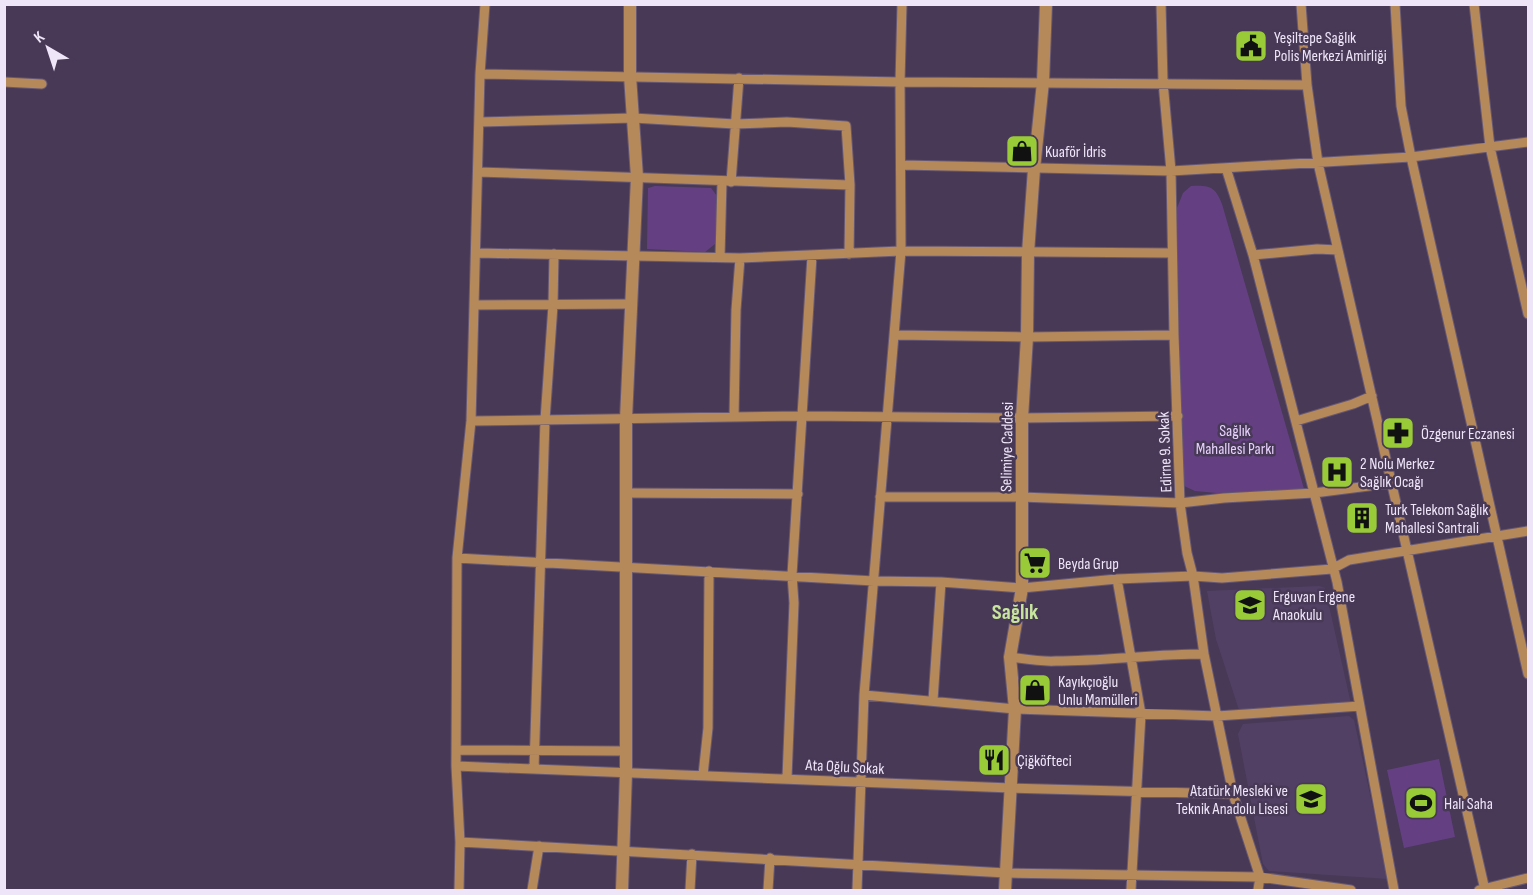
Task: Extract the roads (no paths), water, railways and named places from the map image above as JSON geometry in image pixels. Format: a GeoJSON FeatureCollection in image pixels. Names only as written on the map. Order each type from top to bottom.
{"type":"FeatureCollection","features":[{"type":"Feature","properties":{"kind":"street"},"geometry":{"type":"LineString","coordinates":[[459,891],[460,842],[456,766],[457,558],[471,421],[480,74],[485,4]]}},
{"type":"Feature","properties":{"kind":"street"},"geometry":{"type":"LineString","coordinates":[[622,891],[626,772],[626,419],[637,177],[630,76],[630,4]]}},
{"type":"Feature","properties":{"kind":"street"},"geometry":{"type":"LineString","coordinates":[[857,891],[864,695],[901,251],[902,4]]}},
{"type":"Feature","properties":{"kind":"street","name":"Selimiye Caddesi"},"geometry":{"type":"LineString","coordinates":[[1005,891],[1015,709],[1010,657],[1022,588],[1022,418],[1027,338],[1028,254],[1043,82],[1046,4]]}},
{"type":"Feature","properties":{"kind":"street","name":"Edirne 9. Sokak"},"geometry":{"type":"LineString","coordinates":[[1161,4],[1163,82],[1172,171],[1172,253],[1180,503],[1204,654],[1233,794],[1260,877],[1258,891]]}},
{"type":"Feature","properties":{"kind":"street"},"geometry":{"type":"LineString","coordinates":[[1301,4],[1307,85],[1318,163],[1483,890],[1528,878]]}},
{"type":"Feature","properties":{"kind":"street"},"geometry":{"type":"LineString","coordinates":[[1395,4],[1401,106],[1411,157],[1528,674]]}},
{"type":"Feature","properties":{"kind":"street"},"geometry":{"type":"LineString","coordinates":[[1474,4],[1490,147],[1528,314]]}},
{"type":"Feature","properties":{"kind":"street"},"geometry":{"type":"LineString","coordinates":[[480,74],[900,82],[1163,82],[1307,85]]}},
{"type":"Feature","properties":{"kind":"street"},"geometry":{"type":"LineString","coordinates":[[720,257],[726,182],[739,78]]}},
{"type":"Feature","properties":{"kind":"street"},"geometry":{"type":"LineString","coordinates":[[4,82],[42,84]]}},
{"type":"Feature","properties":{"kind":"street"},"geometry":{"type":"LineString","coordinates":[[480,122],[633,118],[735,124],[787,122],[846,126],[850,185],[849,254]]}},
{"type":"Feature","properties":{"kind":"street"},"geometry":{"type":"LineString","coordinates":[[902,165],[1172,171],[1411,157],[1528,142]]}},
{"type":"Feature","properties":{"kind":"street"},"geometry":{"type":"LineString","coordinates":[[1226,168],[1253,255],[1337,582],[1394,891]]}},
{"type":"Feature","properties":{"kind":"street"},"geometry":{"type":"LineString","coordinates":[[478,172],[850,185]]}},
{"type":"Feature","properties":{"kind":"street"},"geometry":{"type":"LineString","coordinates":[[1253,255],[1317,249],[1338,250]]}},
{"type":"Feature","properties":{"kind":"street"},"geometry":{"type":"LineString","coordinates":[[477,253],[740,258],[901,251],[1028,254],[1172,253]]}},
{"type":"Feature","properties":{"kind":"street"},"geometry":{"type":"LineString","coordinates":[[534,769],[545,420],[554,254]]}},
{"type":"Feature","properties":{"kind":"street"},"geometry":{"type":"LineString","coordinates":[[787,778],[794,603],[792,575],[813,256]]}},
{"type":"Feature","properties":{"kind":"street"},"geometry":{"type":"LineString","coordinates":[[734,417],[740,258]]}},
{"type":"Feature","properties":{"kind":"street"},"geometry":{"type":"LineString","coordinates":[[475,305],[632,304]]}},
{"type":"Feature","properties":{"kind":"street"},"geometry":{"type":"LineString","coordinates":[[895,335],[1027,338],[1174,335]]}},
{"type":"Feature","properties":{"kind":"street"},"geometry":{"type":"LineString","coordinates":[[1296,421],[1372,396]]}},
{"type":"Feature","properties":{"kind":"street"},"geometry":{"type":"LineString","coordinates":[[471,421],[803,416],[1022,418],[1178,416]]}},
{"type":"Feature","properties":{"kind":"street"},"geometry":{"type":"LineString","coordinates":[[880,497],[1021,497],[1180,503],[1314,493],[1392,483]]}},
{"type":"Feature","properties":{"kind":"street"},"geometry":{"type":"LineString","coordinates":[[625,493],[798,494]]}},
{"type":"Feature","properties":{"kind":"street"},"geometry":{"type":"LineString","coordinates":[[457,558],[1022,588],[1117,579],[1193,576],[1222,578],[1332,569],[1349,560],[1528,531]]}},
{"type":"Feature","properties":{"kind":"street"},"geometry":{"type":"LineString","coordinates":[[703,775],[708,728],[709,571]]}},
{"type":"Feature","properties":{"kind":"street"},"geometry":{"type":"LineString","coordinates":[[1117,579],[1141,714],[1131,891]]}},
{"type":"Feature","properties":{"kind":"street"},"geometry":{"type":"LineString","coordinates":[[933,700],[941,582]]}},
{"type":"Feature","properties":{"kind":"street"},"geometry":{"type":"LineString","coordinates":[[1010,657],[1054,662],[1131,658],[1156,654],[1204,654]]}},
{"type":"Feature","properties":{"kind":"street"},"geometry":{"type":"LineString","coordinates":[[864,695],[1015,709],[1217,716],[1360,706]]}},
{"type":"Feature","properties":{"kind":"street"},"geometry":{"type":"LineString","coordinates":[[456,750],[625,751]]}},
{"type":"Feature","properties":{"kind":"street","name":"Ata Oğlu Sokak"},"geometry":{"type":"LineString","coordinates":[[456,766],[1011,788],[1233,794]]}},
{"type":"Feature","properties":{"kind":"street"},"geometry":{"type":"LineString","coordinates":[[460,842],[1006,873],[1260,877],[1351,891]]}},
{"type":"Feature","properties":{"kind":"street"},"geometry":{"type":"LineString","coordinates":[[532,891],[539,846]]}},
{"type":"Feature","properties":{"kind":"street"},"geometry":{"type":"LineString","coordinates":[[690,891],[692,854]]}},
{"type":"Feature","properties":{"kind":"street"},"geometry":{"type":"LineString","coordinates":[[768,891],[770,858]]}},
{"type":"Feature","properties":{"kind":"place","name":"Yeşiltepe Sağlık Polis Merkezi Amirliği"},"geometry":{"type":"Point","coordinates":[1251,46]}},
{"type":"Feature","properties":{"kind":"place","name":"Kuaför İdris"},"geometry":{"type":"Point","coordinates":[1022,151]}},
{"type":"Feature","properties":{"kind":"place","name":"Özgenur Eczanesi"},"geometry":{"type":"Point","coordinates":[1398,433]}},
{"type":"Feature","properties":{"kind":"place","name":"2 Nolu Merkez Sağlık Ocağı"},"geometry":{"type":"Point","coordinates":[1337,472]}},
{"type":"Feature","properties":{"kind":"place","name":"Turk Telekom Sağlık Mahallesi Santrali"},"geometry":{"type":"Point","coordinates":[1362,518]}},
{"type":"Feature","properties":{"kind":"place","name":"Beyda Grup"},"geometry":{"type":"Point","coordinates":[1035,563]}},
{"type":"Feature","properties":{"kind":"place","name":"Erguvan Ergene Anaokulu"},"geometry":{"type":"Point","coordinates":[1250,605]}},
{"type":"Feature","properties":{"kind":"place","name":"Kayıkçıoğlu Unlu Mamülleri"},"geometry":{"type":"Point","coordinates":[1035,690]}},
{"type":"Feature","properties":{"kind":"place","name":"Çiğköfteci"},"geometry":{"type":"Point","coordinates":[994,760]}},
{"type":"Feature","properties":{"kind":"place","name":"Atatürk Mesleki ve Teknik Anadolu Lisesi"},"geometry":{"type":"Point","coordinates":[1311,799]}},
{"type":"Feature","properties":{"kind":"place","name":"Halı Saha"},"geometry":{"type":"Point","coordinates":[1421,803]}},
{"type":"Feature","properties":{"kind":"district","name":"Sağlık"},"geometry":{"type":"Point","coordinates":[1015,611]}},
{"type":"Feature","properties":{"kind":"park label","name":"Sağlık Mahallesi Parkı"},"geometry":{"type":"Point","coordinates":[1235,439]}}]}
